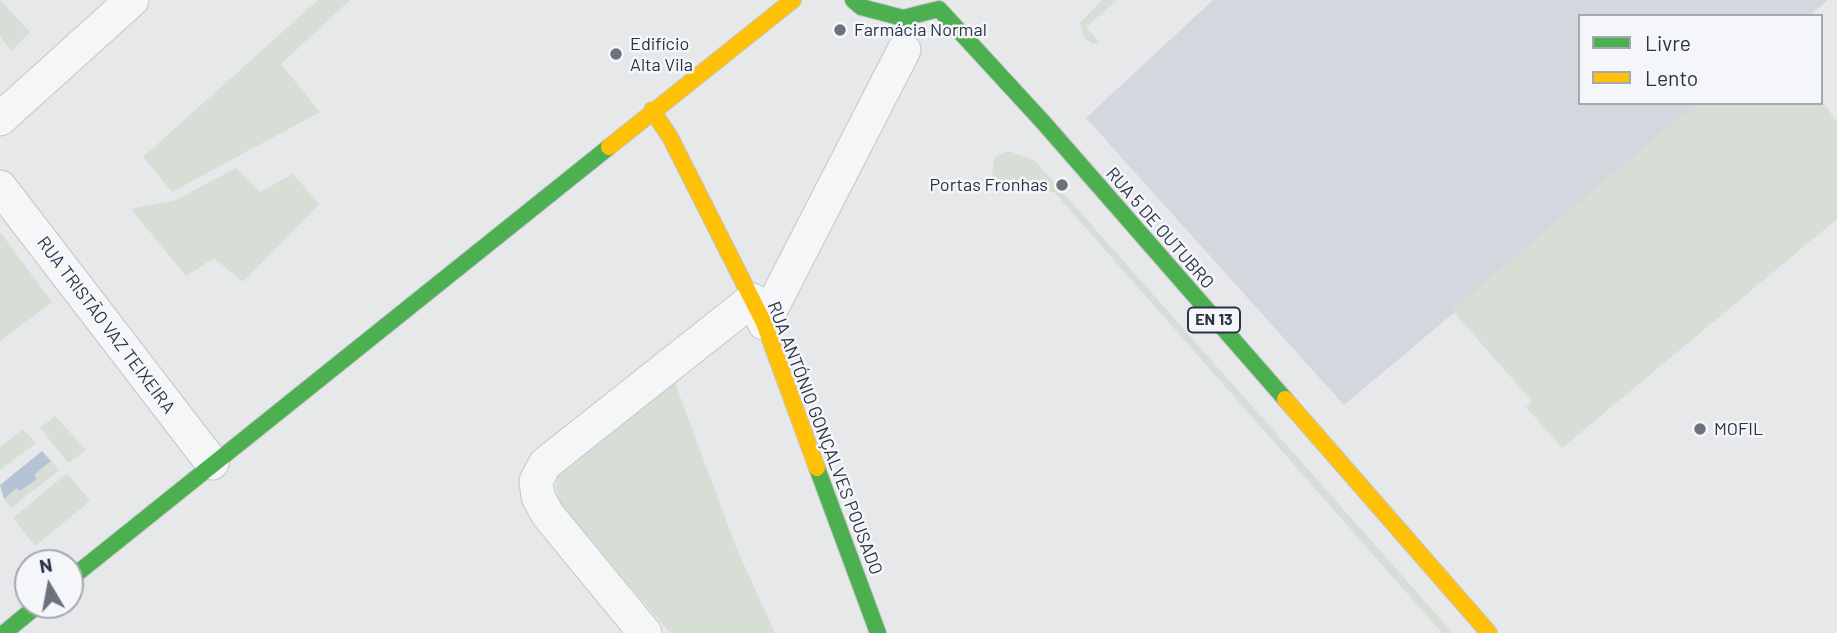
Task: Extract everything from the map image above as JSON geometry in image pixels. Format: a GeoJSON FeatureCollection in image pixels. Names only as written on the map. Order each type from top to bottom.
{"type":"FeatureCollection","features":[{"type":"Feature","properties":{"kind":"main road"},"geometry":{"type":"LineString","coordinates":[[84,568],[652,110],[793,0]]}},
{"type":"Feature","properties":{"kind":"main road","name":"RUA 5 DE OUTUBRO"},"geometry":{"type":"LineString","coordinates":[[853,0],[862,7],[904,18],[940,4],[1489,633]]}},
{"type":"Feature","properties":{"kind":"main road","name":"RUA ANTÓNIO GONÇALVES POUSADO"},"geometry":{"type":"LineString","coordinates":[[652,110],[670,137],[758,312],[878,633]]}},
{"type":"Feature","properties":{"kind":"main road"},"geometry":{"type":"LineString","coordinates":[[4,633],[21,619]]}},
{"type":"Feature","properties":{"kind":"street"},"geometry":{"type":"LineString","coordinates":[[0,119],[132,0]]}},
{"type":"Feature","properties":{"kind":"street"},"geometry":{"type":"LineString","coordinates":[[645,633],[548,515],[538,497],[536,481],[545,464],[758,312],[904,50]]}},
{"type":"Feature","properties":{"kind":"street","name":"RUA TRISTÃO VAZ TEIXEIRA"},"geometry":{"type":"LineString","coordinates":[[0,187],[212,463]]}},
{"type":"Feature","properties":{"kind":"shaded area"},"geometry":{"type":"Polygon","coordinates":[[[0,0],[30,32],[11,51],[0,36],[0,0]]]}},
{"type":"Feature","properties":{"kind":"shaded area"},"geometry":{"type":"Polygon","coordinates":[[[318,0],[350,0],[281,64],[320,112],[172,192],[143,157],[318,0]]]}},
{"type":"Feature","properties":{"kind":"shaded area"},"geometry":{"type":"Polygon","coordinates":[[[1102,0],[1117,0],[1086,27],[1100,43],[1093,44],[1084,37],[1080,23],[1102,0]]]}},
{"type":"Feature","properties":{"kind":"shaded area"},"geometry":{"type":"Polygon","coordinates":[[[1213,0],[1828,0],[1811,14],[1578,14],[1578,105],[1702,105],[1344,405],[1086,118],[1213,0]]]}},
{"type":"Feature","properties":{"kind":"shaded area"},"geometry":{"type":"Polygon","coordinates":[[[1823,103],[1837,122],[1837,219],[1562,448],[1526,407],[1532,401],[1452,310],[1694,105],[1823,105],[1823,103]]]}},
{"type":"Feature","properties":{"kind":"shaded area"},"geometry":{"type":"Polygon","coordinates":[[[1008,151],[1034,160],[1453,633],[1442,633],[1054,192],[1004,191],[992,175],[994,158],[1008,151]]]}},
{"type":"Feature","properties":{"kind":"shaded area"},"geometry":{"type":"Polygon","coordinates":[[[236,168],[260,192],[293,174],[319,204],[243,282],[214,258],[186,276],[131,209],[176,200],[236,168]]]}},
{"type":"Feature","properties":{"kind":"shaded area"},"geometry":{"type":"Polygon","coordinates":[[[0,232],[52,302],[0,341],[0,232]]]}},
{"type":"Feature","properties":{"kind":"shaded area"},"geometry":{"type":"Polygon","coordinates":[[[675,383],[736,547],[775,633],[670,633],[559,505],[556,486],[558,468],[675,383]]]}},
{"type":"Feature","properties":{"kind":"shaded area"},"geometry":{"type":"Polygon","coordinates":[[[55,416],[86,450],[68,463],[40,428],[55,416]]]}},
{"type":"Feature","properties":{"kind":"shaded area"},"geometry":{"type":"Polygon","coordinates":[[[23,429],[36,443],[0,470],[0,447],[23,429]]]}},
{"type":"Feature","properties":{"kind":"shaded area"},"geometry":{"type":"Polygon","coordinates":[[[51,461],[59,470],[11,508],[4,499],[17,487],[37,479],[34,475],[51,461]]]}},
{"type":"Feature","properties":{"kind":"shaded area"},"geometry":{"type":"Polygon","coordinates":[[[67,473],[90,501],[35,546],[13,518],[67,473]]]}},
{"type":"Feature","properties":{"kind":"water"},"geometry":{"type":"Polygon","coordinates":[[[42,451],[51,461],[34,475],[37,479],[20,491],[17,488],[4,499],[0,485],[42,451]]]}},
{"type":"Feature","properties":{"kind":"traffic: fast"},"geometry":{"type":"LineString","coordinates":[[853,0],[861,7],[903,18],[939,9]]}},
{"type":"Feature","properties":{"kind":"traffic: fast"},"geometry":{"type":"LineString","coordinates":[[939,9],[1043,122],[1285,399]]}},
{"type":"Feature","properties":{"kind":"traffic: fast"},"geometry":{"type":"LineString","coordinates":[[84,568],[609,147]]}},
{"type":"Feature","properties":{"kind":"traffic: fast"},"geometry":{"type":"LineString","coordinates":[[817,468],[878,633]]}},
{"type":"Feature","properties":{"kind":"traffic: fast"},"geometry":{"type":"LineString","coordinates":[[4,633],[21,619]]}},
{"type":"Feature","properties":{"kind":"traffic: slow"},"geometry":{"type":"LineString","coordinates":[[609,147],[793,0]]}},
{"type":"Feature","properties":{"kind":"traffic: slow"},"geometry":{"type":"LineString","coordinates":[[652,110],[670,137],[764,323],[817,468]]}},
{"type":"Feature","properties":{"kind":"traffic: slow"},"geometry":{"type":"LineString","coordinates":[[1285,399],[1489,633]]}},
{"type":"Feature","properties":{"kind":"place","name":"Farmácia Normal"},"geometry":{"type":"Point","coordinates":[840,30]}},
{"type":"Feature","properties":{"kind":"place","name":"Edifício Alta Vila"},"geometry":{"type":"Point","coordinates":[616,54]}},
{"type":"Feature","properties":{"kind":"place","name":"Portas Fronhas"},"geometry":{"type":"Point","coordinates":[1062,185]}},
{"type":"Feature","properties":{"kind":"place","name":"MOFIL"},"geometry":{"type":"Point","coordinates":[1700,429]}}]}
